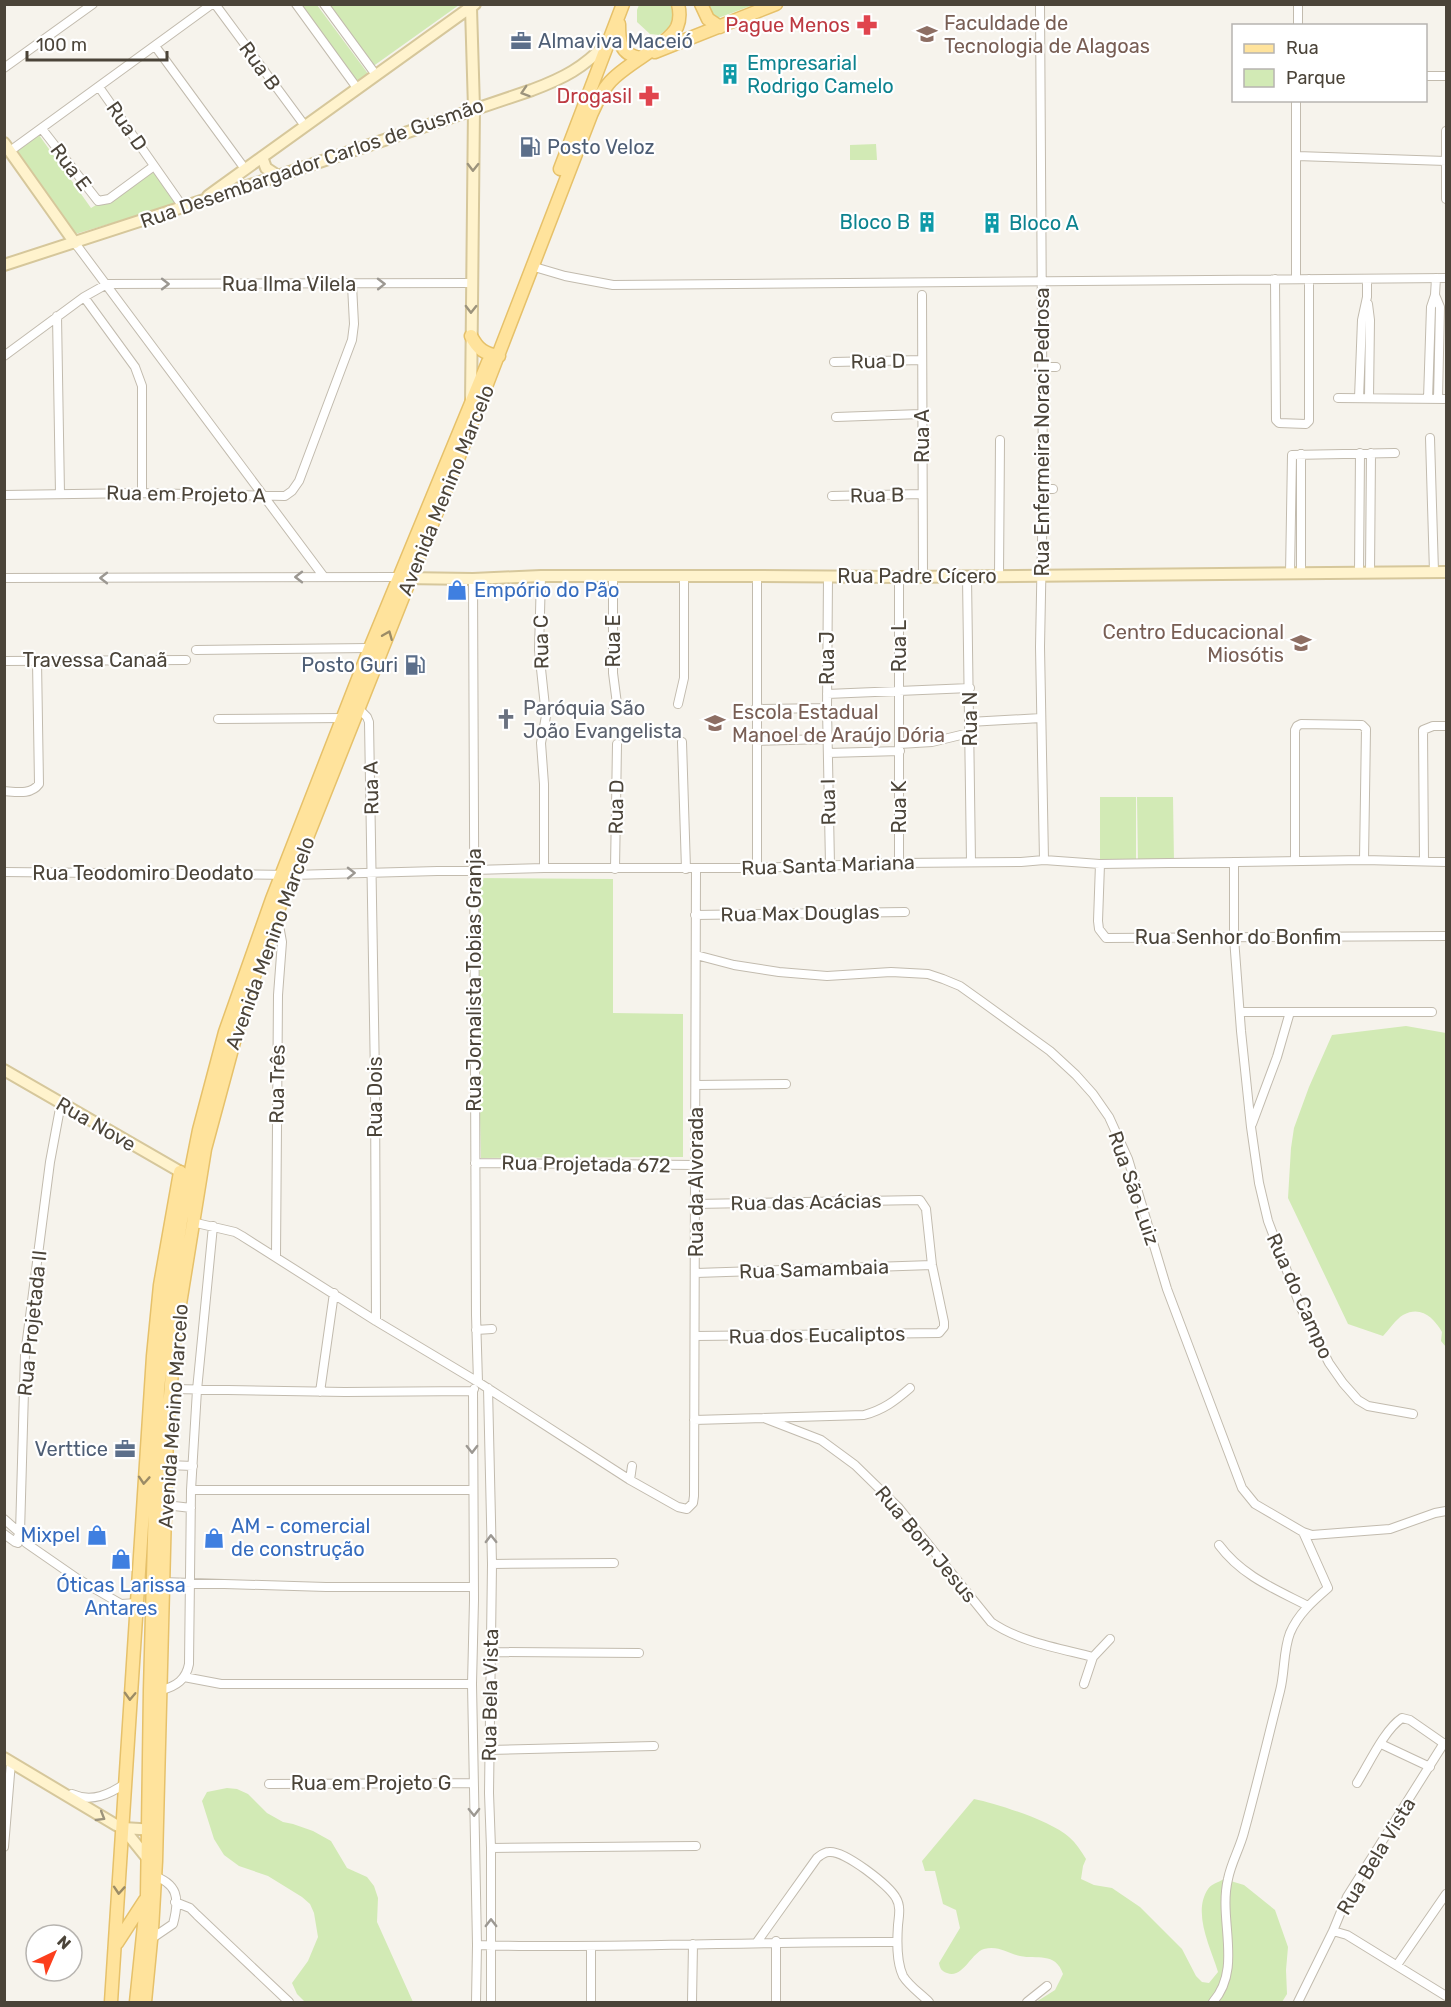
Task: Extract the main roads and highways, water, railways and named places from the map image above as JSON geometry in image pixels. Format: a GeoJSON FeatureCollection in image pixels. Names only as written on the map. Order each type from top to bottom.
{"type":"FeatureCollection","features":[{"type":"Feature","properties":{"kind":"main road","name":"Avenida Menino Marcelo"},"geometry":{"type":"LineString","coordinates":[[145,2002],[151,1939],[151,1875],[162,1690],[157,1585],[159,1389],[184,1175],[246,968],[358,708],[471,403],[495,355],[624,4]]}},
{"type":"Feature","properties":{"kind":"main road","name":"Avenida Menino Marcelo"},"geometry":{"type":"LineString","coordinates":[[136,2002],[151,1875],[148,1859],[153,1830],[152,1628],[166,1505],[175,1335],[205,1149],[219,1092],[245,1000],[343,718],[370,648],[405,578],[591,115],[609,82],[621,70],[676,29],[679,20],[678,4]]}},
{"type":"Feature","properties":{"kind":"main road"},"geometry":{"type":"LineString","coordinates":[[701,4],[708,19],[720,27]]}},
{"type":"Feature","properties":{"kind":"main road"},"geometry":{"type":"LineString","coordinates":[[619,17],[622,49],[631,56],[640,58],[776,4]]}},
{"type":"Feature","properties":{"kind":"main road"},"geometry":{"type":"LineString","coordinates":[[471,336],[480,350],[495,355]]}},
{"type":"Feature","properties":{"kind":"main road"},"geometry":{"type":"LineString","coordinates":[[111,2002],[148,1417],[162,1273],[184,1175]]}},
{"type":"Feature","properties":{"kind":"main road"},"geometry":{"type":"LineString","coordinates":[[162,1273],[176,1255]]}},
{"type":"Feature","properties":{"kind":"main road"},"geometry":{"type":"LineString","coordinates":[[137,1603],[157,1585]]}},
{"type":"Feature","properties":{"kind":"main road"},"geometry":{"type":"LineString","coordinates":[[131,1674],[152,1628]]}},
{"type":"Feature","properties":{"kind":"main road"},"geometry":{"type":"LineString","coordinates":[[115,1946],[147,1896]]}},
{"type":"Feature","properties":{"kind":"place","name":"Pague Menos"},"geometry":{"type":"Point","coordinates":[867,25]}},
{"type":"Feature","properties":{"kind":"place","name":"Faculdade de Tecnologia de Alagoas"},"geometry":{"type":"Point","coordinates":[927,34]}},
{"type":"Feature","properties":{"kind":"place","name":"Almaviva Maceió"},"geometry":{"type":"Point","coordinates":[521,41]}},
{"type":"Feature","properties":{"kind":"place","name":"Empresarial Rodrigo Camelo"},"geometry":{"type":"Point","coordinates":[730,74]}},
{"type":"Feature","properties":{"kind":"place","name":"Drogasil"},"geometry":{"type":"Point","coordinates":[649,96]}},
{"type":"Feature","properties":{"kind":"place","name":"Posto Veloz"},"geometry":{"type":"Point","coordinates":[530,147]}},
{"type":"Feature","properties":{"kind":"place","name":"Bloco B"},"geometry":{"type":"Point","coordinates":[927,222]}},
{"type":"Feature","properties":{"kind":"place","name":"Bloco A"},"geometry":{"type":"Point","coordinates":[992,223]}},
{"type":"Feature","properties":{"kind":"place","name":"Empório do Pão"},"geometry":{"type":"Point","coordinates":[457,590]}},
{"type":"Feature","properties":{"kind":"place","name":"Centro Educacional Miosótis"},"geometry":{"type":"Point","coordinates":[1301,643]}},
{"type":"Feature","properties":{"kind":"place","name":"Posto Guri"},"geometry":{"type":"Point","coordinates":[415,665]}},
{"type":"Feature","properties":{"kind":"place","name":"Paróquia São João Evangelista"},"geometry":{"type":"Point","coordinates":[506,719]}},
{"type":"Feature","properties":{"kind":"place","name":"Escola Estadual Manoel de Araújo Dória"},"geometry":{"type":"Point","coordinates":[715,723]}},
{"type":"Feature","properties":{"kind":"place","name":"Verttice"},"geometry":{"type":"Point","coordinates":[125,1449]}},
{"type":"Feature","properties":{"kind":"place","name":"Mixpel"},"geometry":{"type":"Point","coordinates":[97,1535]}},
{"type":"Feature","properties":{"kind":"place","name":"AM - comercial de construção"},"geometry":{"type":"Point","coordinates":[214,1538]}},
{"type":"Feature","properties":{"kind":"place","name":"Óticas Larissa Antares"},"geometry":{"type":"Point","coordinates":[121,1559]}}]}
